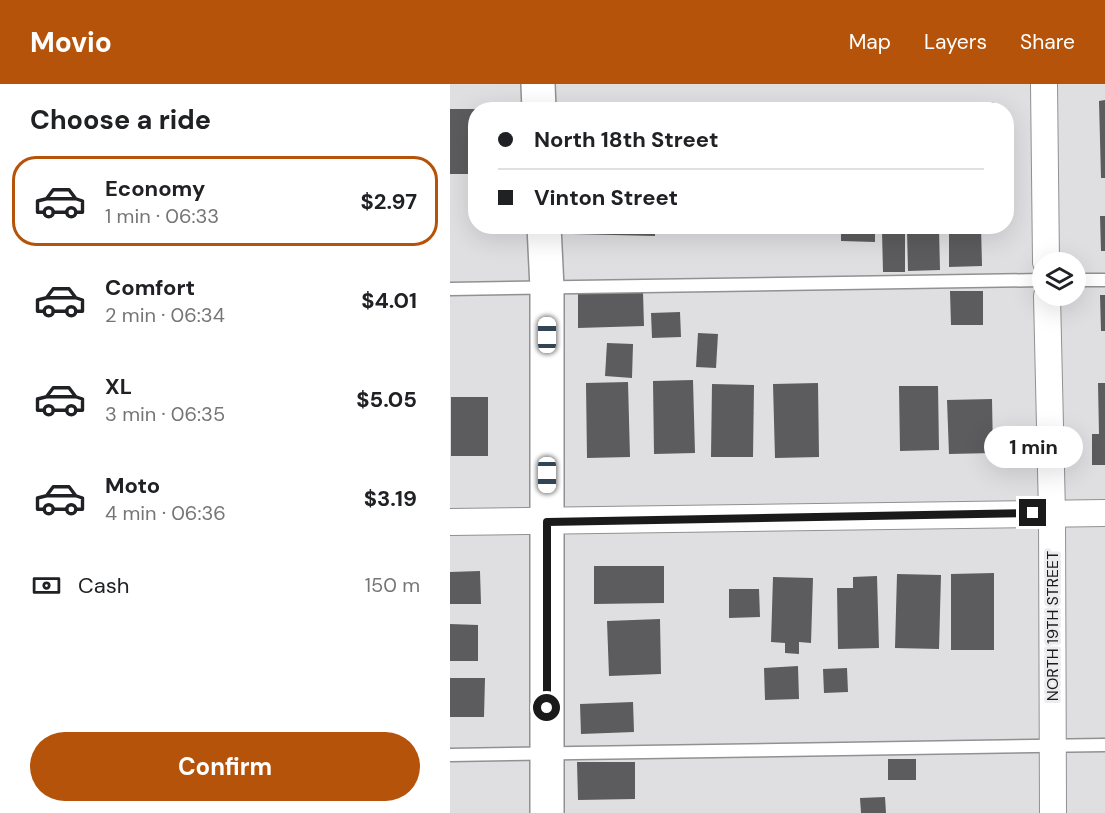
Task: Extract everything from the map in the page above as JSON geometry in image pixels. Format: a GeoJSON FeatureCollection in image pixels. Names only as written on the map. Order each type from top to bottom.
{"type":"FeatureCollection","features":[{"type":"Feature","properties":{"kind":"street"},"geometry":{"type":"LineString","coordinates":[[538,84],[539,102]]}},
{"type":"Feature","properties":{"kind":"street"},"geometry":{"type":"LineString","coordinates":[[1044,84],[1046,252]]}},
{"type":"Feature","properties":{"kind":"street"},"geometry":{"type":"LineString","coordinates":[[544,234],[547,288],[547,813]]}},
{"type":"Feature","properties":{"kind":"street","name":"NORTH 19TH STREET"},"geometry":{"type":"LineString","coordinates":[[1047,306],[1052,513],[1053,813]]}},
{"type":"Feature","properties":{"kind":"street"},"geometry":{"type":"LineString","coordinates":[[450,522],[1105,513]]}},
{"type":"Feature","properties":{"kind":"lane"},"geometry":{"type":"LineString","coordinates":[[450,289],[1032,280]]}},
{"type":"Feature","properties":{"kind":"lane"},"geometry":{"type":"LineString","coordinates":[[1086,280],[1105,280]]}},
{"type":"Feature","properties":{"kind":"lane"},"geometry":{"type":"LineString","coordinates":[[450,755],[1105,745]]}},
{"type":"Feature","properties":{"kind":"building"},"geometry":{"type":"Polygon","coordinates":[[[1105,100],[1105,178],[1101,178],[1099,101],[1105,100]]]}},
{"type":"Feature","properties":{"kind":"building"},"geometry":{"type":"Polygon","coordinates":[[[450,109],[468,109],[468,174],[450,174],[450,109]]]}},
{"type":"Feature","properties":{"kind":"building"},"geometry":{"type":"Polygon","coordinates":[[[1100,216],[1105,216],[1105,251],[1101,251],[1100,216]]]}},
{"type":"Feature","properties":{"kind":"building"},"geometry":{"type":"Polygon","coordinates":[[[572,234],[655,234],[655,236],[572,234]]]}},
{"type":"Feature","properties":{"kind":"building"},"geometry":{"type":"Polygon","coordinates":[[[841,234],[875,234],[875,242],[841,241],[841,234]]]}},
{"type":"Feature","properties":{"kind":"building"},"geometry":{"type":"Polygon","coordinates":[[[882,234],[905,234],[905,272],[883,272],[882,234]]]}},
{"type":"Feature","properties":{"kind":"building"},"geometry":{"type":"Polygon","coordinates":[[[907,234],[939,234],[940,270],[908,271],[907,234]]]}},
{"type":"Feature","properties":{"kind":"building"},"geometry":{"type":"Polygon","coordinates":[[[949,234],[981,234],[982,266],[949,267],[949,234]]]}},
{"type":"Feature","properties":{"kind":"building"},"geometry":{"type":"Polygon","coordinates":[[[950,291],[983,291],[983,325],[951,325],[950,291]]]}},
{"type":"Feature","properties":{"kind":"building"},"geometry":{"type":"Polygon","coordinates":[[[643,292],[644,326],[578,328],[578,293],[643,292]]]}},
{"type":"Feature","properties":{"kind":"building"},"geometry":{"type":"Polygon","coordinates":[[[1100,295],[1105,295],[1105,331],[1101,331],[1100,295]]]}},
{"type":"Feature","properties":{"kind":"building"},"geometry":{"type":"Polygon","coordinates":[[[680,312],[681,337],[652,338],[651,313],[680,312]]]}},
{"type":"Feature","properties":{"kind":"building"},"geometry":{"type":"Polygon","coordinates":[[[698,333],[718,334],[716,368],[696,367],[698,333]]]}},
{"type":"Feature","properties":{"kind":"building"},"geometry":{"type":"Polygon","coordinates":[[[607,343],[633,344],[632,378],[605,376],[607,343]]]}},
{"type":"Feature","properties":{"kind":"building"},"geometry":{"type":"Polygon","coordinates":[[[693,380],[695,453],[654,454],[653,381],[693,380]]]}},
{"type":"Feature","properties":{"kind":"building"},"geometry":{"type":"Polygon","coordinates":[[[628,382],[630,457],[587,458],[586,383],[628,382]]]}},
{"type":"Feature","properties":{"kind":"building"},"geometry":{"type":"Polygon","coordinates":[[[818,383],[819,457],[775,458],[773,384],[818,383]]]}},
{"type":"Feature","properties":{"kind":"building"},"geometry":{"type":"Polygon","coordinates":[[[1098,383],[1105,383],[1105,465],[1092,465],[1092,434],[1099,434],[1098,383]]]}},
{"type":"Feature","properties":{"kind":"building"},"geometry":{"type":"Polygon","coordinates":[[[712,384],[754,385],[753,457],[711,457],[712,384]]]}},
{"type":"Feature","properties":{"kind":"building"},"geometry":{"type":"Polygon","coordinates":[[[899,386],[938,386],[939,450],[900,451],[899,386]]]}},
{"type":"Feature","properties":{"kind":"building"},"geometry":{"type":"Polygon","coordinates":[[[451,397],[488,397],[488,456],[451,456],[451,397]]]}},
{"type":"Feature","properties":{"kind":"building"},"geometry":{"type":"Polygon","coordinates":[[[992,399],[993,453],[949,454],[947,400],[992,399]]]}},
{"type":"Feature","properties":{"kind":"building"},"geometry":{"type":"Polygon","coordinates":[[[594,566],[664,566],[664,603],[594,604],[594,566]]]}},
{"type":"Feature","properties":{"kind":"building"},"geometry":{"type":"Polygon","coordinates":[[[480,571],[481,604],[450,604],[450,572],[480,571]]]}},
{"type":"Feature","properties":{"kind":"building"},"geometry":{"type":"Polygon","coordinates":[[[994,573],[994,650],[951,650],[951,574],[994,573]]]}},
{"type":"Feature","properties":{"kind":"building"},"geometry":{"type":"Polygon","coordinates":[[[897,574],[941,575],[939,649],[895,648],[897,574]]]}},
{"type":"Feature","properties":{"kind":"building"},"geometry":{"type":"Polygon","coordinates":[[[877,576],[879,648],[838,649],[837,588],[853,588],[853,577],[877,576]]]}},
{"type":"Feature","properties":{"kind":"building"},"geometry":{"type":"Polygon","coordinates":[[[773,577],[813,578],[811,643],[799,642],[799,654],[785,653],[785,643],[771,642],[773,577]]]}},
{"type":"Feature","properties":{"kind":"building"},"geometry":{"type":"Polygon","coordinates":[[[729,589],[759,589],[760,617],[729,618],[729,589]]]}},
{"type":"Feature","properties":{"kind":"building"},"geometry":{"type":"Polygon","coordinates":[[[660,619],[661,674],[609,676],[607,621],[660,619]]]}},
{"type":"Feature","properties":{"kind":"building"},"geometry":{"type":"Polygon","coordinates":[[[450,624],[478,625],[478,661],[450,661],[450,624]]]}},
{"type":"Feature","properties":{"kind":"building"},"geometry":{"type":"Polygon","coordinates":[[[798,666],[799,699],[765,700],[764,668],[798,666]]]}},
{"type":"Feature","properties":{"kind":"building"},"geometry":{"type":"Polygon","coordinates":[[[847,668],[848,692],[824,693],[823,669],[847,668]]]}},
{"type":"Feature","properties":{"kind":"building"},"geometry":{"type":"Polygon","coordinates":[[[450,678],[485,678],[484,717],[450,717],[450,678]]]}},
{"type":"Feature","properties":{"kind":"building"},"geometry":{"type":"Polygon","coordinates":[[[633,702],[634,732],[581,734],[580,704],[633,702]]]}},
{"type":"Feature","properties":{"kind":"building"},"geometry":{"type":"Polygon","coordinates":[[[888,759],[916,759],[916,780],[888,780],[888,759]]]}},
{"type":"Feature","properties":{"kind":"building"},"geometry":{"type":"Polygon","coordinates":[[[577,762],[635,762],[635,799],[578,800],[577,762]]]}},
{"type":"Feature","properties":{"kind":"building"},"geometry":{"type":"Polygon","coordinates":[[[885,797],[886,813],[861,813],[860,798],[885,797]]]}},
{"type":"Feature","properties":{"kind":"route"},"geometry":{"type":"LineString","coordinates":[[547,708],[547,522],[1033,513]]}}]}
